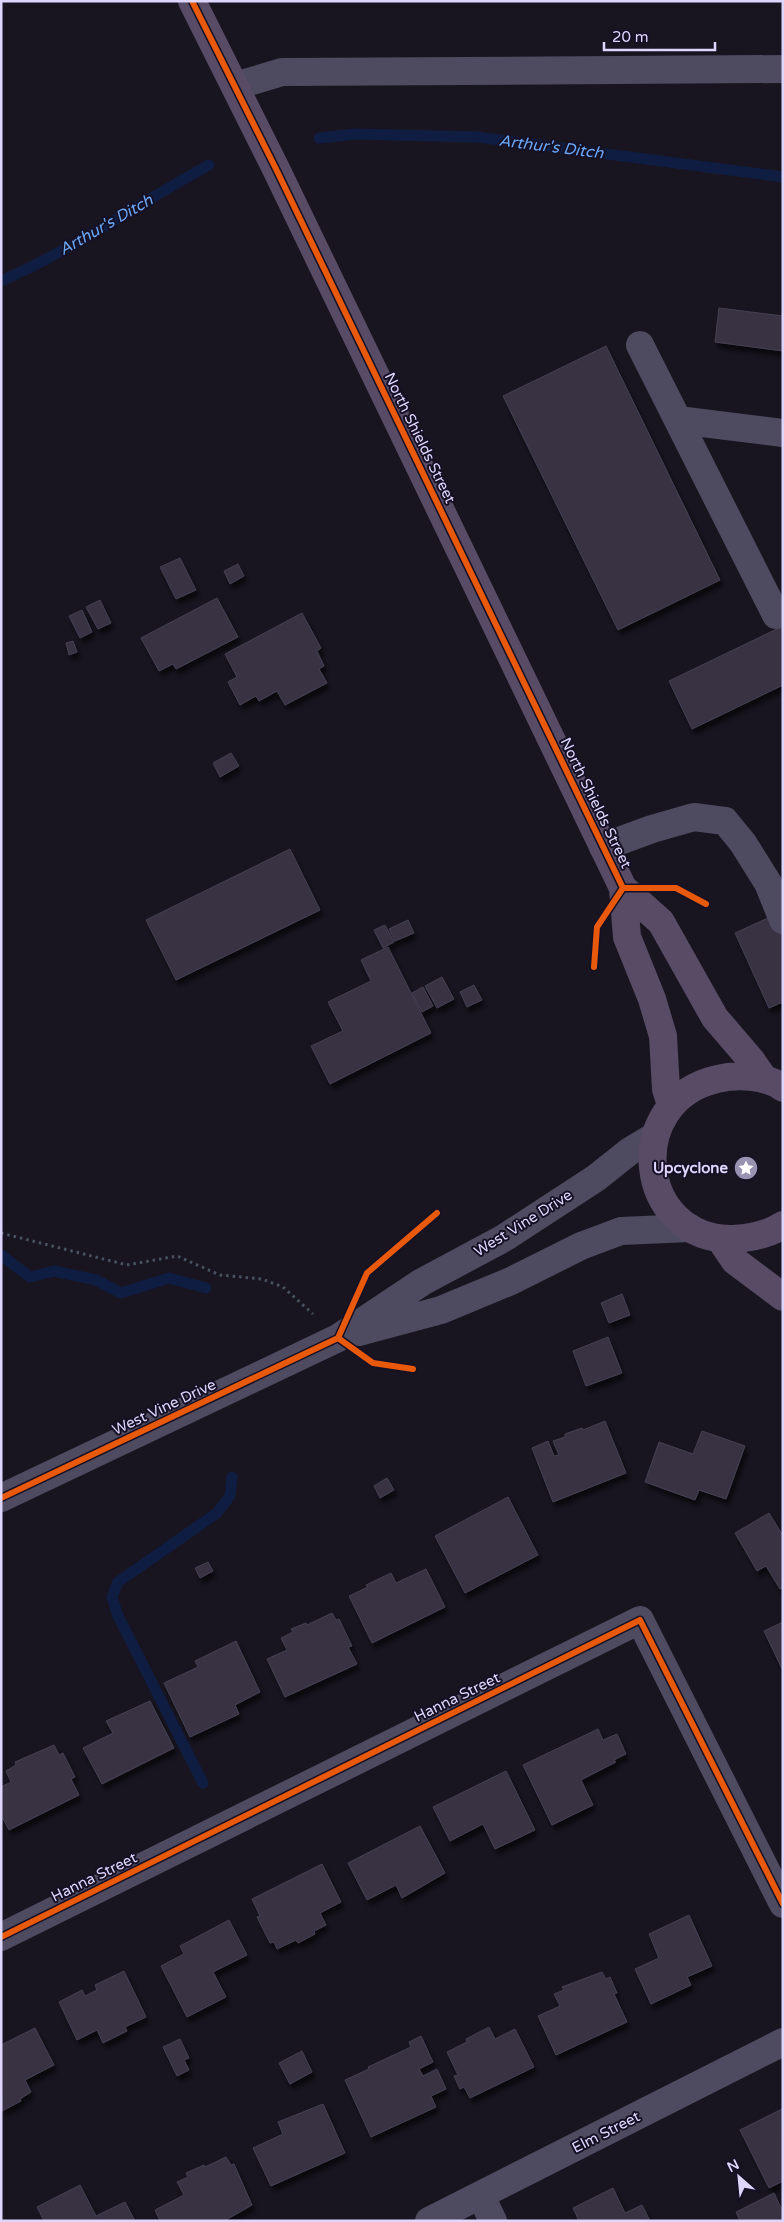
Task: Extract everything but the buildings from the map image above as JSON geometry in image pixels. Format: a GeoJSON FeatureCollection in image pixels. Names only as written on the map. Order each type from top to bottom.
{"type":"FeatureCollection","features":[{"type":"Feature","properties":{"kind":"main road","name":"North Shields Street"},"geometry":{"type":"LineString","coordinates":[[192,1],[276,169],[623,888],[628,938],[652,999],[663,1036],[666,1089],[671,1106]]}},
{"type":"Feature","properties":{"kind":"main road","name":"North Shields Street"},"geometry":{"type":"LineString","coordinates":[[623,888],[661,922],[715,1018],[773,1084]]}},
{"type":"Feature","properties":{"kind":"main road"},"geometry":{"type":"LineString","coordinates":[[773,1084],[738,1076],[706,1081],[687,1092],[671,1106],[655,1136],[651,1154],[653,1175],[658,1189],[673,1214],[690,1228],[720,1239],[747,1238],[774,1231],[783,1224]]}},
{"type":"Feature","properties":{"kind":"main road"},"geometry":{"type":"LineString","coordinates":[[720,1239],[735,1261],[783,1297]]}},
{"type":"Feature","properties":{"kind":"street"},"geometry":{"type":"LineString","coordinates":[[240,96],[282,72],[783,69]]}},
{"type":"Feature","properties":{"kind":"street"},"geometry":{"type":"LineString","coordinates":[[640,345],[776,615]]}},
{"type":"Feature","properties":{"kind":"street"},"geometry":{"type":"LineString","coordinates":[[678,420],[783,433]]}},
{"type":"Feature","properties":{"kind":"street"},"geometry":{"type":"LineString","coordinates":[[603,847],[652,828],[694,817],[725,821],[743,843],[768,884],[783,920]]}},
{"type":"Feature","properties":{"kind":"street","name":"West Vine Drive"},"geometry":{"type":"LineString","coordinates":[[1,1498],[338,1338],[422,1282],[504,1238],[596,1178],[630,1151],[655,1136]]}},
{"type":"Feature","properties":{"kind":"street","name":"West Vine Drive"},"geometry":{"type":"LineString","coordinates":[[338,1338],[441,1310],[511,1281],[581,1246],[621,1231],[690,1228]]}},
{"type":"Feature","properties":{"kind":"street","name":"Hanna Street"},"geometry":{"type":"LineString","coordinates":[[1,1937],[640,1620],[783,1904]]}},
{"type":"Feature","properties":{"kind":"street","name":"Elm Street"},"geometry":{"type":"LineString","coordinates":[[429,2221],[783,2042]]}},
{"type":"Feature","properties":{"kind":"street"},"geometry":{"type":"LineString","coordinates":[[481,2196],[493,2221]]}},
{"type":"Feature","properties":{"kind":"path"},"geometry":{"type":"LineString","coordinates":[[1,1234],[127,1265],[177,1256],[220,1274],[262,1279],[283,1287],[338,1338]]}},
{"type":"Feature","properties":{"kind":"waterway","name":"Arthur's Ditch"},"geometry":{"type":"LineString","coordinates":[[319,138],[355,134],[477,137],[783,177]]}},
{"type":"Feature","properties":{"kind":"waterway","name":"Arthur's Ditch"},"geometry":{"type":"LineString","coordinates":[[1,281],[54,255],[209,165]]}},
{"type":"Feature","properties":{"kind":"waterway"},"geometry":{"type":"LineString","coordinates":[[1,1255],[30,1277],[54,1271],[96,1280],[121,1293],[169,1278],[206,1288]]}},
{"type":"Feature","properties":{"kind":"waterway"},"geometry":{"type":"LineString","coordinates":[[203,1783],[118,1616],[112,1597],[118,1582],[217,1513],[230,1496],[232,1477]]}},
{"type":"Feature","properties":{"kind":"cycle path"},"geometry":{"type":"LineString","coordinates":[[192,1],[276,169],[623,888]]}},
{"type":"Feature","properties":{"kind":"cycle path"},"geometry":{"type":"LineString","coordinates":[[623,888],[676,888],[706,904]]}},
{"type":"Feature","properties":{"kind":"cycle path"},"geometry":{"type":"LineString","coordinates":[[594,967],[597,927],[623,888]]}},
{"type":"Feature","properties":{"kind":"cycle path"},"geometry":{"type":"LineString","coordinates":[[338,1338],[367,1273],[437,1213]]}},
{"type":"Feature","properties":{"kind":"cycle path"},"geometry":{"type":"LineString","coordinates":[[338,1338],[373,1363],[413,1369]]}},
{"type":"Feature","properties":{"kind":"cycle path"},"geometry":{"type":"LineString","coordinates":[[1,1498],[338,1338]]}},
{"type":"Feature","properties":{"kind":"cycle path"},"geometry":{"type":"LineString","coordinates":[[1,1937],[640,1620],[783,1904]]}},
{"type":"Feature","properties":{"kind":"place","name":"Upcyclone"},"geometry":{"type":"Point","coordinates":[746,1168]}}]}
